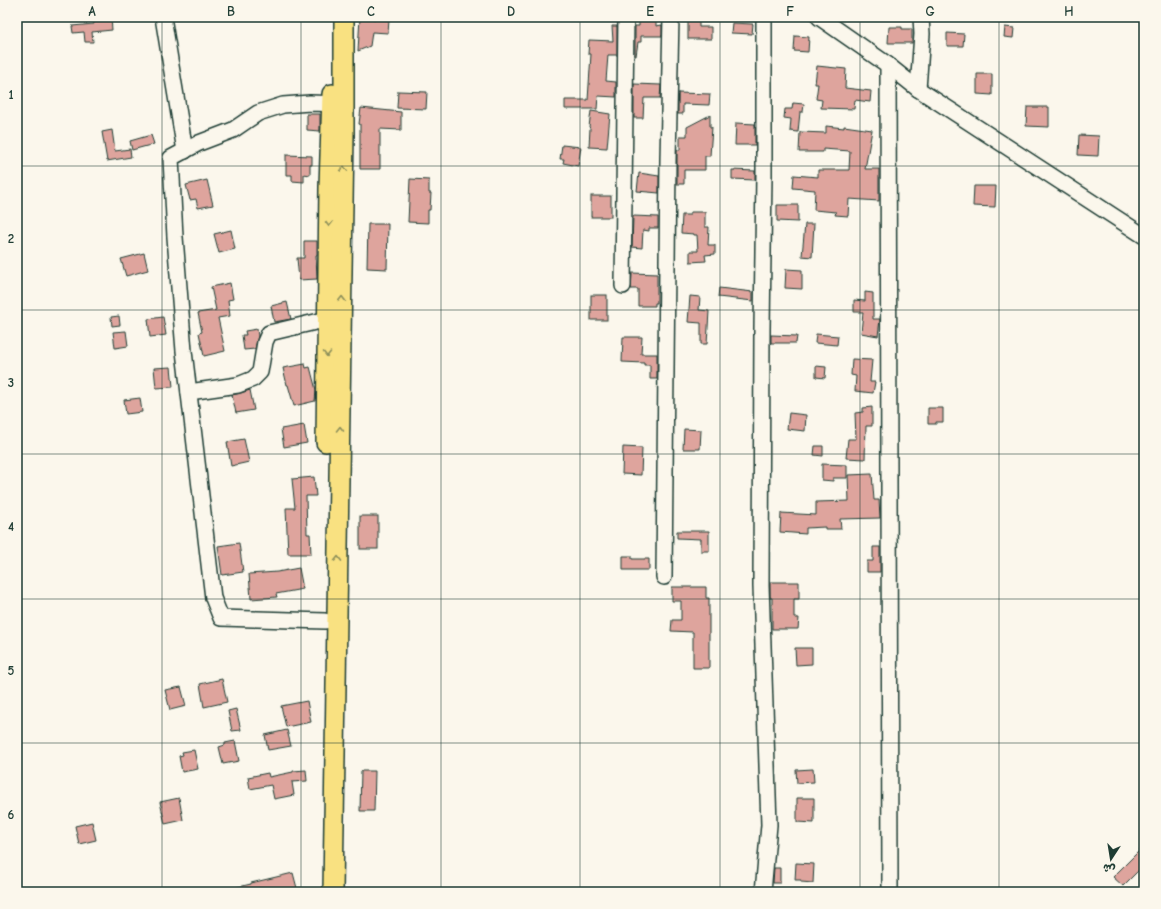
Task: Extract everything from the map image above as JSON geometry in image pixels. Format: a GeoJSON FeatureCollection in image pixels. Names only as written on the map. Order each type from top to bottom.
{"type":"FeatureCollection","features":[{"type":"Feature","properties":{"kind":"main road"},"geometry":{"type":"LineString","coordinates":[[322,892],[329,631],[338,104],[333,17]]}},
{"type":"Feature","properties":{"kind":"main road"},"geometry":{"type":"LineString","coordinates":[[333,892],[329,631],[329,187],[338,104],[344,17]]}},
{"type":"Feature","properties":{"kind":"street"},"geometry":{"type":"LineString","coordinates":[[163,17],[184,151]]}},
{"type":"Feature","properties":{"kind":"street"},"geometry":{"type":"LineString","coordinates":[[623,286],[626,17]]}},
{"type":"Feature","properties":{"kind":"street"},"geometry":{"type":"LineString","coordinates":[[664,577],[668,160],[671,17]]}},
{"type":"Feature","properties":{"kind":"street"},"geometry":{"type":"LineString","coordinates":[[763,892],[769,825],[762,586],[764,17]]}},
{"type":"Feature","properties":{"kind":"street"},"geometry":{"type":"LineString","coordinates":[[819,17],[888,65],[918,88],[1144,236]]}},
{"type":"Feature","properties":{"kind":"street"},"geometry":{"type":"LineString","coordinates":[[918,88],[922,34],[921,17]]}},
{"type":"Feature","properties":{"kind":"street"},"geometry":{"type":"LineString","coordinates":[[888,65],[890,892]]}},
{"type":"Feature","properties":{"kind":"street"},"geometry":{"type":"LineString","coordinates":[[329,631],[221,618],[213,598],[184,343],[175,237],[171,158],[199,143],[233,130],[258,113],[283,105],[310,103],[338,104]]}},
{"type":"Feature","properties":{"kind":"street"},"geometry":{"type":"LineString","coordinates":[[189,392],[238,385],[252,379],[260,372],[265,342],[269,333],[328,319]]}},
{"type":"Feature","properties":{"kind":"building"},"geometry":{"type":"Polygon","coordinates":[[[93,17],[111,17],[112,30],[92,32],[93,42],[85,42],[84,32],[73,33],[72,26],[94,24],[93,17]]]}},
{"type":"Feature","properties":{"kind":"building"},"geometry":{"type":"Polygon","coordinates":[[[360,17],[374,17],[373,19],[389,20],[388,33],[372,32],[370,46],[358,51],[360,17]]]}},
{"type":"Feature","properties":{"kind":"building"},"geometry":{"type":"Polygon","coordinates":[[[639,17],[656,17],[656,26],[662,25],[662,36],[641,36],[641,42],[638,42],[635,56],[635,26],[639,26],[639,17]]]}},
{"type":"Feature","properties":{"kind":"building"},"geometry":{"type":"Polygon","coordinates":[[[688,20],[699,20],[699,27],[711,27],[711,39],[688,39],[688,20]]]}},
{"type":"Feature","properties":{"kind":"building"},"geometry":{"type":"Polygon","coordinates":[[[732,23],[753,24],[752,34],[731,33],[732,23]]]}},
{"type":"Feature","properties":{"kind":"building"},"geometry":{"type":"Polygon","coordinates":[[[612,26],[617,26],[617,55],[608,55],[606,81],[616,82],[616,97],[598,96],[597,109],[565,109],[565,100],[588,100],[591,54],[588,54],[589,40],[613,41],[612,26]]]}},
{"type":"Feature","properties":{"kind":"building"},"geometry":{"type":"Polygon","coordinates":[[[889,27],[912,29],[912,43],[888,43],[889,27]]]}},
{"type":"Feature","properties":{"kind":"building"},"geometry":{"type":"Polygon","coordinates":[[[1005,27],[1014,28],[1013,38],[1004,37],[1005,27]]]}},
{"type":"Feature","properties":{"kind":"building"},"geometry":{"type":"Polygon","coordinates":[[[947,33],[964,34],[963,46],[947,46],[947,33]]]}},
{"type":"Feature","properties":{"kind":"building"},"geometry":{"type":"Polygon","coordinates":[[[795,36],[809,37],[808,52],[794,51],[795,36]]]}},
{"type":"Feature","properties":{"kind":"building"},"geometry":{"type":"Polygon","coordinates":[[[817,66],[846,69],[845,88],[871,91],[870,102],[855,100],[854,109],[821,108],[822,100],[816,99],[818,84],[815,84],[817,66]]]}},
{"type":"Feature","properties":{"kind":"building"},"geometry":{"type":"Polygon","coordinates":[[[977,74],[992,74],[992,95],[977,94],[977,74]]]}},
{"type":"Feature","properties":{"kind":"building"},"geometry":{"type":"Polygon","coordinates":[[[634,84],[661,85],[660,98],[644,98],[643,118],[634,118],[634,84]]]}},
{"type":"Feature","properties":{"kind":"building"},"geometry":{"type":"Polygon","coordinates":[[[398,91],[427,92],[426,109],[397,108],[398,91]]]}},
{"type":"Feature","properties":{"kind":"building"},"geometry":{"type":"Polygon","coordinates":[[[678,93],[710,94],[709,105],[683,104],[683,114],[678,114],[678,93]]]}},
{"type":"Feature","properties":{"kind":"building"},"geometry":{"type":"Polygon","coordinates":[[[793,103],[804,104],[803,112],[800,112],[798,132],[790,131],[791,119],[784,118],[785,109],[792,109],[793,103]]]}},
{"type":"Feature","properties":{"kind":"building"},"geometry":{"type":"Polygon","coordinates":[[[1027,107],[1049,107],[1049,127],[1026,126],[1027,107]]]}},
{"type":"Feature","properties":{"kind":"building"},"geometry":{"type":"Polygon","coordinates":[[[361,108],[401,112],[401,130],[380,129],[380,169],[360,169],[359,124],[361,108]]]}},
{"type":"Feature","properties":{"kind":"building"},"geometry":{"type":"Polygon","coordinates":[[[591,111],[610,114],[607,148],[589,147],[591,111]]]}},
{"type":"Feature","properties":{"kind":"building"},"geometry":{"type":"Polygon","coordinates":[[[307,114],[320,114],[320,131],[307,130],[307,114]]]}},
{"type":"Feature","properties":{"kind":"building"},"geometry":{"type":"Polygon","coordinates":[[[710,115],[710,127],[712,127],[710,156],[705,156],[705,170],[684,170],[684,184],[677,184],[677,150],[680,150],[680,136],[687,136],[687,127],[710,115]]]}},
{"type":"Feature","properties":{"kind":"building"},"geometry":{"type":"Polygon","coordinates":[[[736,123],[755,124],[755,145],[735,145],[736,123]]]}},
{"type":"Feature","properties":{"kind":"building"},"geometry":{"type":"Polygon","coordinates":[[[826,126],[844,128],[844,126],[872,130],[865,169],[879,169],[879,201],[849,199],[848,216],[835,215],[836,212],[814,210],[815,190],[793,188],[794,175],[818,177],[818,170],[849,170],[850,151],[823,149],[823,152],[799,152],[800,132],[826,133],[826,126]]]}},
{"type":"Feature","properties":{"kind":"building"},"geometry":{"type":"Polygon","coordinates":[[[112,130],[115,151],[130,149],[131,157],[107,161],[102,132],[112,130]]]}},
{"type":"Feature","properties":{"kind":"building"},"geometry":{"type":"Polygon","coordinates":[[[151,135],[154,144],[132,150],[130,141],[151,135]]]}},
{"type":"Feature","properties":{"kind":"building"},"geometry":{"type":"Polygon","coordinates":[[[1079,135],[1099,136],[1098,156],[1078,155],[1079,135]]]}},
{"type":"Feature","properties":{"kind":"building"},"geometry":{"type":"Polygon","coordinates":[[[562,145],[581,147],[578,166],[563,163],[564,159],[560,159],[562,145]]]}},
{"type":"Feature","properties":{"kind":"building"},"geometry":{"type":"Polygon","coordinates":[[[286,155],[312,156],[310,175],[304,174],[304,182],[292,181],[292,175],[286,175],[286,155]]]}},
{"type":"Feature","properties":{"kind":"building"},"geometry":{"type":"Polygon","coordinates":[[[732,170],[755,171],[755,180],[732,179],[732,170]]]}},
{"type":"Feature","properties":{"kind":"building"},"geometry":{"type":"Polygon","coordinates":[[[639,173],[659,176],[659,193],[637,191],[639,173]]]}},
{"type":"Feature","properties":{"kind":"building"},"geometry":{"type":"Polygon","coordinates":[[[410,179],[429,180],[429,193],[431,193],[430,210],[428,210],[428,223],[408,222],[410,179]]]}},
{"type":"Feature","properties":{"kind":"building"},"geometry":{"type":"Polygon","coordinates":[[[207,180],[213,205],[198,208],[196,199],[190,200],[186,185],[207,180]]]}},
{"type":"Feature","properties":{"kind":"building"},"geometry":{"type":"Polygon","coordinates":[[[974,186],[996,186],[995,207],[973,206],[974,186]]]}},
{"type":"Feature","properties":{"kind":"building"},"geometry":{"type":"Polygon","coordinates":[[[591,196],[611,196],[611,217],[591,217],[591,196]]]}},
{"type":"Feature","properties":{"kind":"building"},"geometry":{"type":"Polygon","coordinates":[[[777,205],[798,205],[798,222],[777,221],[777,205]]]}},
{"type":"Feature","properties":{"kind":"building"},"geometry":{"type":"Polygon","coordinates":[[[691,212],[705,212],[705,227],[709,227],[708,245],[715,245],[715,254],[705,255],[706,261],[690,262],[690,251],[698,251],[697,235],[681,233],[682,215],[690,215],[691,212]]]}},
{"type":"Feature","properties":{"kind":"building"},"geometry":{"type":"Polygon","coordinates":[[[633,216],[658,217],[658,228],[649,228],[649,231],[643,230],[642,248],[632,247],[633,216]]]}},
{"type":"Feature","properties":{"kind":"building"},"geometry":{"type":"Polygon","coordinates":[[[368,224],[388,224],[387,269],[367,268],[368,224]]]}},
{"type":"Feature","properties":{"kind":"building"},"geometry":{"type":"Polygon","coordinates":[[[805,224],[814,224],[812,257],[802,256],[805,224]]]}},
{"type":"Feature","properties":{"kind":"building"},"geometry":{"type":"Polygon","coordinates":[[[231,230],[235,249],[219,253],[214,234],[231,230]]]}},
{"type":"Feature","properties":{"kind":"building"},"geometry":{"type":"Polygon","coordinates":[[[304,241],[317,241],[317,279],[299,280],[297,258],[304,258],[304,241]]]}},
{"type":"Feature","properties":{"kind":"building"},"geometry":{"type":"Polygon","coordinates":[[[144,253],[148,270],[126,276],[121,259],[144,253]]]}},
{"type":"Feature","properties":{"kind":"building"},"geometry":{"type":"Polygon","coordinates":[[[786,269],[802,270],[802,289],[785,288],[786,269]]]}},
{"type":"Feature","properties":{"kind":"building"},"geometry":{"type":"Polygon","coordinates":[[[632,273],[657,274],[657,303],[655,303],[655,306],[638,306],[638,289],[631,289],[632,273]]]}},
{"type":"Feature","properties":{"kind":"building"},"geometry":{"type":"Polygon","coordinates":[[[230,283],[233,299],[228,300],[230,316],[218,318],[225,351],[204,356],[199,333],[202,332],[198,313],[216,310],[211,287],[230,283]]]}},
{"type":"Feature","properties":{"kind":"building"},"geometry":{"type":"Polygon","coordinates":[[[719,288],[753,292],[753,301],[718,297],[719,288]]]}},
{"type":"Feature","properties":{"kind":"building"},"geometry":{"type":"Polygon","coordinates":[[[865,292],[873,293],[873,319],[880,319],[878,336],[861,333],[863,312],[854,312],[854,300],[865,301],[865,292]]]}},
{"type":"Feature","properties":{"kind":"building"},"geometry":{"type":"Polygon","coordinates":[[[591,295],[607,295],[607,320],[591,320],[591,295]]]}},
{"type":"Feature","properties":{"kind":"building"},"geometry":{"type":"Polygon","coordinates":[[[690,296],[700,297],[699,310],[709,311],[707,344],[701,344],[701,323],[688,322],[690,296]]]}},
{"type":"Feature","properties":{"kind":"building"},"geometry":{"type":"Polygon","coordinates":[[[287,302],[291,319],[274,322],[271,306],[287,302]]]}},
{"type":"Feature","properties":{"kind":"building"},"geometry":{"type":"Polygon","coordinates":[[[119,316],[120,325],[112,326],[111,317],[119,316]]]}},
{"type":"Feature","properties":{"kind":"building"},"geometry":{"type":"Polygon","coordinates":[[[163,317],[166,335],[150,337],[148,319],[163,317]]]}},
{"type":"Feature","properties":{"kind":"building"},"geometry":{"type":"Polygon","coordinates":[[[257,329],[258,336],[255,349],[244,350],[242,335],[246,335],[245,331],[257,329]]]}},
{"type":"Feature","properties":{"kind":"building"},"geometry":{"type":"Polygon","coordinates":[[[126,331],[128,346],[115,348],[113,332],[126,331]]]}},
{"type":"Feature","properties":{"kind":"building"},"geometry":{"type":"Polygon","coordinates":[[[816,334],[838,336],[837,345],[815,343],[816,334]]]}},
{"type":"Feature","properties":{"kind":"building"},"geometry":{"type":"Polygon","coordinates":[[[771,335],[797,336],[796,343],[771,343],[771,335]]]}},
{"type":"Feature","properties":{"kind":"building"},"geometry":{"type":"Polygon","coordinates":[[[623,337],[642,337],[641,354],[657,354],[657,379],[650,379],[650,365],[644,365],[644,363],[622,362],[623,337]]]}},
{"type":"Feature","properties":{"kind":"building"},"geometry":{"type":"Polygon","coordinates":[[[852,359],[872,360],[870,382],[875,382],[873,393],[855,391],[856,376],[851,375],[852,359]]]}},
{"type":"Feature","properties":{"kind":"building"},"geometry":{"type":"Polygon","coordinates":[[[305,364],[306,368],[310,367],[316,390],[315,401],[294,406],[283,368],[305,364]]]}},
{"type":"Feature","properties":{"kind":"building"},"geometry":{"type":"Polygon","coordinates":[[[816,366],[826,367],[825,378],[816,377],[816,366]]]}},
{"type":"Feature","properties":{"kind":"building"},"geometry":{"type":"Polygon","coordinates":[[[171,367],[173,387],[156,388],[154,368],[171,367]]]}},
{"type":"Feature","properties":{"kind":"building"},"geometry":{"type":"Polygon","coordinates":[[[250,390],[254,410],[236,413],[232,395],[250,390]]]}},
{"type":"Feature","properties":{"kind":"building"},"geometry":{"type":"Polygon","coordinates":[[[140,398],[142,412],[126,414],[124,400],[140,398]]]}},
{"type":"Feature","properties":{"kind":"building"},"geometry":{"type":"Polygon","coordinates":[[[872,407],[872,426],[866,426],[865,459],[846,458],[848,439],[856,439],[855,413],[863,412],[863,408],[872,407]]]}},
{"type":"Feature","properties":{"kind":"building"},"geometry":{"type":"Polygon","coordinates":[[[928,408],[943,408],[943,422],[928,424],[928,408]]]}},
{"type":"Feature","properties":{"kind":"building"},"geometry":{"type":"Polygon","coordinates":[[[789,413],[806,415],[805,431],[787,429],[789,413]]]}},
{"type":"Feature","properties":{"kind":"building"},"geometry":{"type":"Polygon","coordinates":[[[304,425],[307,443],[284,447],[281,429],[304,425]]]}},
{"type":"Feature","properties":{"kind":"building"},"geometry":{"type":"Polygon","coordinates":[[[684,429],[701,430],[700,449],[683,449],[684,429]]]}},
{"type":"Feature","properties":{"kind":"building"},"geometry":{"type":"Polygon","coordinates":[[[244,439],[249,462],[231,466],[227,442],[244,439]]]}},
{"type":"Feature","properties":{"kind":"building"},"geometry":{"type":"Polygon","coordinates":[[[815,446],[823,446],[823,456],[814,455],[815,446]]]}},
{"type":"Feature","properties":{"kind":"building"},"geometry":{"type":"Polygon","coordinates":[[[623,447],[642,448],[641,475],[622,474],[623,447]]]}},
{"type":"Feature","properties":{"kind":"building"},"geometry":{"type":"Polygon","coordinates":[[[822,464],[847,465],[847,478],[833,478],[833,481],[822,480],[822,464]]]}},
{"type":"Feature","properties":{"kind":"building"},"geometry":{"type":"Polygon","coordinates":[[[872,474],[874,500],[879,500],[880,518],[840,519],[841,529],[825,529],[825,527],[806,528],[806,534],[780,532],[781,513],[816,515],[816,502],[849,501],[848,475],[872,474]]]}},
{"type":"Feature","properties":{"kind":"building"},"geometry":{"type":"Polygon","coordinates":[[[314,477],[316,496],[306,496],[307,534],[310,534],[311,554],[288,554],[286,508],[295,508],[292,479],[314,477]]]}},
{"type":"Feature","properties":{"kind":"building"},"geometry":{"type":"Polygon","coordinates":[[[360,516],[378,516],[378,549],[360,549],[360,516]]]}},
{"type":"Feature","properties":{"kind":"building"},"geometry":{"type":"Polygon","coordinates":[[[677,531],[709,531],[709,551],[701,551],[701,539],[677,538],[677,531]]]}},
{"type":"Feature","properties":{"kind":"building"},"geometry":{"type":"Polygon","coordinates":[[[239,543],[243,572],[222,575],[218,546],[239,543]]]}},
{"type":"Feature","properties":{"kind":"building"},"geometry":{"type":"Polygon","coordinates":[[[873,547],[880,547],[880,572],[867,572],[867,561],[873,561],[873,547]]]}},
{"type":"Feature","properties":{"kind":"building"},"geometry":{"type":"Polygon","coordinates":[[[623,556],[632,556],[632,559],[649,559],[649,570],[623,570],[623,556]]]}},
{"type":"Feature","properties":{"kind":"building"},"geometry":{"type":"Polygon","coordinates":[[[299,568],[303,589],[276,594],[277,597],[251,599],[249,574],[277,572],[299,568]]]}},
{"type":"Feature","properties":{"kind":"building"},"geometry":{"type":"Polygon","coordinates":[[[770,582],[799,582],[799,599],[794,599],[794,618],[799,618],[798,629],[772,629],[772,598],[770,598],[770,582]]]}},
{"type":"Feature","properties":{"kind":"building"},"geometry":{"type":"Polygon","coordinates":[[[672,587],[706,587],[706,598],[709,598],[709,668],[693,668],[693,632],[671,631],[672,620],[681,620],[681,601],[672,601],[672,587]]]}},
{"type":"Feature","properties":{"kind":"building"},"geometry":{"type":"Polygon","coordinates":[[[795,648],[812,648],[812,664],[796,665],[795,648]]]}},
{"type":"Feature","properties":{"kind":"building"},"geometry":{"type":"Polygon","coordinates":[[[222,679],[227,702],[204,707],[200,684],[222,679]]]}},
{"type":"Feature","properties":{"kind":"building"},"geometry":{"type":"Polygon","coordinates":[[[181,687],[186,706],[170,710],[165,690],[181,687]]]}},
{"type":"Feature","properties":{"kind":"building"},"geometry":{"type":"Polygon","coordinates":[[[307,701],[311,722],[286,727],[281,706],[307,701]]]}},
{"type":"Feature","properties":{"kind":"building"},"geometry":{"type":"Polygon","coordinates":[[[236,709],[241,730],[232,731],[228,711],[236,709]]]}},
{"type":"Feature","properties":{"kind":"building"},"geometry":{"type":"Polygon","coordinates":[[[287,730],[291,746],[268,750],[265,735],[287,730]]]}},
{"type":"Feature","properties":{"kind":"building"},"geometry":{"type":"Polygon","coordinates":[[[235,741],[239,761],[223,764],[219,747],[225,745],[225,743],[235,741]]]}},
{"type":"Feature","properties":{"kind":"building"},"geometry":{"type":"Polygon","coordinates":[[[194,750],[198,769],[182,772],[179,756],[183,755],[182,752],[194,750]]]}},
{"type":"Feature","properties":{"kind":"building"},"geometry":{"type":"Polygon","coordinates":[[[813,769],[814,782],[797,783],[796,770],[813,769]]]}},
{"type":"Feature","properties":{"kind":"building"},"geometry":{"type":"Polygon","coordinates":[[[306,770],[307,781],[292,782],[294,795],[274,799],[271,785],[250,789],[248,777],[268,773],[269,777],[293,771],[306,770]]]}},
{"type":"Feature","properties":{"kind":"building"},"geometry":{"type":"Polygon","coordinates":[[[361,771],[375,771],[374,811],[360,811],[361,771]]]}},
{"type":"Feature","properties":{"kind":"building"},"geometry":{"type":"Polygon","coordinates":[[[179,798],[183,820],[165,824],[160,802],[179,798]]]}},
{"type":"Feature","properties":{"kind":"building"},"geometry":{"type":"Polygon","coordinates":[[[797,798],[814,798],[814,823],[797,822],[797,798]]]}},
{"type":"Feature","properties":{"kind":"building"},"geometry":{"type":"Polygon","coordinates":[[[92,822],[96,840],[79,844],[75,826],[92,822]]]}},
{"type":"Feature","properties":{"kind":"building"},"geometry":{"type":"Polygon","coordinates":[[[1144,846],[1144,865],[1123,886],[1113,877],[1144,846]]]}},
{"type":"Feature","properties":{"kind":"building"},"geometry":{"type":"Polygon","coordinates":[[[796,863],[814,864],[813,883],[795,880],[796,863]]]}},
{"type":"Feature","properties":{"kind":"building"},"geometry":{"type":"Polygon","coordinates":[[[774,868],[780,868],[780,883],[773,883],[774,868]]]}},
{"type":"Feature","properties":{"kind":"building"},"geometry":{"type":"Polygon","coordinates":[[[293,873],[298,892],[230,892],[230,889],[293,873]]]}}]}
